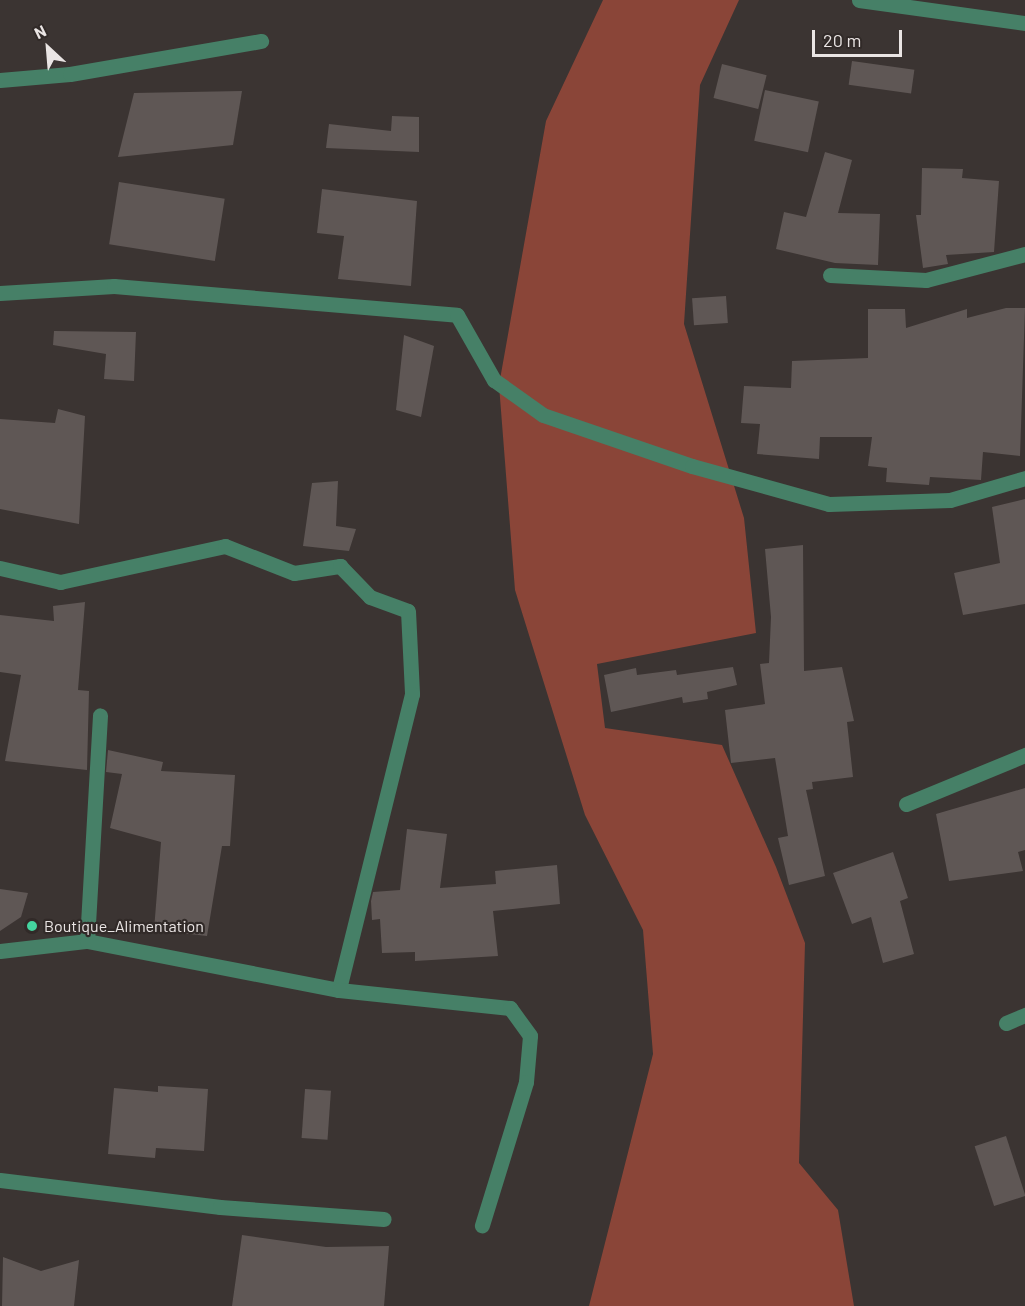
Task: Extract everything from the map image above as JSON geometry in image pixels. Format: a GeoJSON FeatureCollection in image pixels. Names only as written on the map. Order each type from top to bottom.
{"type":"FeatureCollection","features":[{"type":"Feature","properties":{"kind":"street"},"geometry":{"type":"LineString","coordinates":[[859,0],[1025,23]]}},
{"type":"Feature","properties":{"kind":"street"},"geometry":{"type":"LineString","coordinates":[[0,80],[70,74],[261,41]]}},
{"type":"Feature","properties":{"kind":"street"},"geometry":{"type":"LineString","coordinates":[[830,275],[926,280],[1025,254]]}},
{"type":"Feature","properties":{"kind":"street"},"geometry":{"type":"LineString","coordinates":[[0,293],[114,286],[457,315],[494,380],[543,415],[692,466],[829,504],[950,500],[1025,478]]}},
{"type":"Feature","properties":{"kind":"street"},"geometry":{"type":"LineString","coordinates":[[0,567],[60,582],[225,546],[294,573],[340,566],[370,597],[408,612],[412,694],[339,990]]}},
{"type":"Feature","properties":{"kind":"street"},"geometry":{"type":"LineString","coordinates":[[87,941],[100,715]]}},
{"type":"Feature","properties":{"kind":"street"},"geometry":{"type":"LineString","coordinates":[[906,804],[1025,755]]}},
{"type":"Feature","properties":{"kind":"street"},"geometry":{"type":"LineString","coordinates":[[0,951],[87,941],[339,990],[510,1008],[530,1036],[526,1082],[482,1225]]}},
{"type":"Feature","properties":{"kind":"street"},"geometry":{"type":"LineString","coordinates":[[1006,1023],[1025,1015]]}},
{"type":"Feature","properties":{"kind":"street"},"geometry":{"type":"LineString","coordinates":[[0,1180],[220,1206],[384,1219]]}},
{"type":"Feature","properties":{"kind":"shaded area"},"geometry":{"type":"Polygon","coordinates":[[[603,0],[739,0],[700,85],[684,324],[744,518],[756,633],[597,664],[605,728],[722,745],[776,867],[805,943],[799,1163],[838,1210],[854,1306],[589,1306],[653,1054],[643,930],[585,815],[515,590],[499,385],[546,121],[603,0]]]}},
{"type":"Feature","properties":{"kind":"building"},"geometry":{"type":"Polygon","coordinates":[[[852,61],[914,70],[911,94],[849,85],[852,61]]]}},
{"type":"Feature","properties":{"kind":"building"},"geometry":{"type":"Polygon","coordinates":[[[722,64],[767,75],[758,109],[714,98],[722,64]]]}},
{"type":"Feature","properties":{"kind":"building"},"geometry":{"type":"Polygon","coordinates":[[[765,90],[819,101],[808,152],[754,141],[765,90]]]}},
{"type":"Feature","properties":{"kind":"building"},"geometry":{"type":"Polygon","coordinates":[[[242,91],[233,145],[118,157],[134,93],[242,91]]]}},
{"type":"Feature","properties":{"kind":"building"},"geometry":{"type":"Polygon","coordinates":[[[392,116],[419,117],[419,152],[326,148],[329,124],[391,131],[392,116]]]}},
{"type":"Feature","properties":{"kind":"building"},"geometry":{"type":"Polygon","coordinates":[[[825,152],[852,160],[838,213],[880,214],[878,265],[835,263],[776,249],[784,212],[806,217],[825,152]]]}},
{"type":"Feature","properties":{"kind":"building"},"geometry":{"type":"Polygon","coordinates":[[[922,168],[963,169],[962,178],[999,181],[994,252],[946,255],[948,264],[923,268],[916,215],[921,215],[922,168]]]}},
{"type":"Feature","properties":{"kind":"building"},"geometry":{"type":"Polygon","coordinates":[[[119,182],[225,199],[215,261],[109,244],[119,182]]]}},
{"type":"Feature","properties":{"kind":"building"},"geometry":{"type":"Polygon","coordinates":[[[322,189],[417,201],[411,286],[338,279],[344,236],[317,233],[322,189]]]}},
{"type":"Feature","properties":{"kind":"building"},"geometry":{"type":"Polygon","coordinates":[[[726,296],[728,323],[694,325],[692,298],[726,296]]]}},
{"type":"Feature","properties":{"kind":"building"},"geometry":{"type":"Polygon","coordinates":[[[1006,308],[1025,308],[1020,456],[983,452],[981,480],[930,477],[929,485],[886,482],[887,468],[868,466],[872,437],[820,437],[819,459],[757,454],[760,424],[741,423],[744,386],[791,388],[792,361],[868,358],[868,309],[905,309],[906,328],[967,309],[967,318],[1006,308]]]}},
{"type":"Feature","properties":{"kind":"building"},"geometry":{"type":"Polygon","coordinates":[[[54,331],[136,332],[134,381],[104,379],[106,354],[53,345],[54,331]]]}},
{"type":"Feature","properties":{"kind":"building"},"geometry":{"type":"Polygon","coordinates":[[[404,335],[434,346],[421,417],[396,410],[404,335]]]}},
{"type":"Feature","properties":{"kind":"building"},"geometry":{"type":"Polygon","coordinates":[[[58,409],[85,416],[79,524],[0,509],[0,419],[55,423],[58,409]]]}},
{"type":"Feature","properties":{"kind":"building"},"geometry":{"type":"Polygon","coordinates":[[[338,481],[336,526],[356,529],[349,551],[303,546],[312,483],[338,481]]]}},
{"type":"Feature","properties":{"kind":"building"},"geometry":{"type":"Polygon","coordinates":[[[1025,499],[1025,604],[963,615],[954,573],[1000,563],[992,507],[1025,499]]]}},
{"type":"Feature","properties":{"kind":"building"},"geometry":{"type":"Polygon","coordinates":[[[803,545],[804,671],[842,667],[854,721],[847,722],[853,777],[812,782],[813,789],[806,790],[825,876],[789,885],[778,838],[788,836],[775,758],[731,763],[725,710],[765,704],[760,664],[769,663],[771,617],[765,549],[803,545]]]}},
{"type":"Feature","properties":{"kind":"building"},"geometry":{"type":"Polygon","coordinates":[[[85,602],[78,690],[89,691],[87,770],[5,761],[21,675],[0,672],[0,615],[54,621],[53,606],[85,602]]]}},
{"type":"Feature","properties":{"kind":"building"},"geometry":{"type":"Polygon","coordinates":[[[733,667],[737,685],[707,692],[708,699],[683,703],[682,697],[611,712],[604,675],[636,668],[637,675],[676,670],[677,675],[733,667]]]}},
{"type":"Feature","properties":{"kind":"building"},"geometry":{"type":"Polygon","coordinates":[[[108,750],[163,762],[161,771],[235,775],[230,846],[222,846],[207,936],[154,930],[161,842],[110,828],[122,774],[106,772],[108,750]]]}},
{"type":"Feature","properties":{"kind":"building"},"geometry":{"type":"Polygon","coordinates":[[[1025,788],[1025,850],[1018,852],[1023,871],[949,881],[936,814],[1025,788]]]}},
{"type":"Feature","properties":{"kind":"building"},"geometry":{"type":"Polygon","coordinates":[[[407,829],[447,834],[440,888],[496,884],[495,871],[557,865],[560,904],[493,911],[498,956],[415,961],[415,952],[382,953],[380,919],[372,920],[371,901],[373,892],[400,890],[407,829]]]}},
{"type":"Feature","properties":{"kind":"building"},"geometry":{"type":"Polygon","coordinates":[[[893,852],[908,898],[900,901],[914,954],[883,963],[871,917],[852,924],[833,873],[893,852]]]}},
{"type":"Feature","properties":{"kind":"building"},"geometry":{"type":"Polygon","coordinates":[[[0,889],[28,893],[21,917],[0,931],[0,889]]]}},
{"type":"Feature","properties":{"kind":"building"},"geometry":{"type":"Polygon","coordinates":[[[158,1086],[208,1089],[204,1151],[156,1148],[155,1158],[108,1154],[114,1088],[158,1092],[158,1086]]]}},
{"type":"Feature","properties":{"kind":"building"},"geometry":{"type":"Polygon","coordinates":[[[305,1089],[331,1091],[328,1140],[302,1138],[305,1089]]]}},
{"type":"Feature","properties":{"kind":"building"},"geometry":{"type":"Polygon","coordinates":[[[1006,1136],[1025,1196],[994,1206],[975,1146],[1006,1136]]]}},
{"type":"Feature","properties":{"kind":"building"},"geometry":{"type":"Polygon","coordinates":[[[242,1235],[326,1247],[389,1246],[384,1306],[232,1306],[242,1235]]]}},
{"type":"Feature","properties":{"kind":"building"},"geometry":{"type":"Polygon","coordinates":[[[3,1257],[41,1271],[79,1260],[74,1306],[2,1306],[3,1257]]]}},
{"type":"Feature","properties":{"kind":"place","name":"Boutique_Alimentation"},"geometry":{"type":"Point","coordinates":[32,926]}}]}
